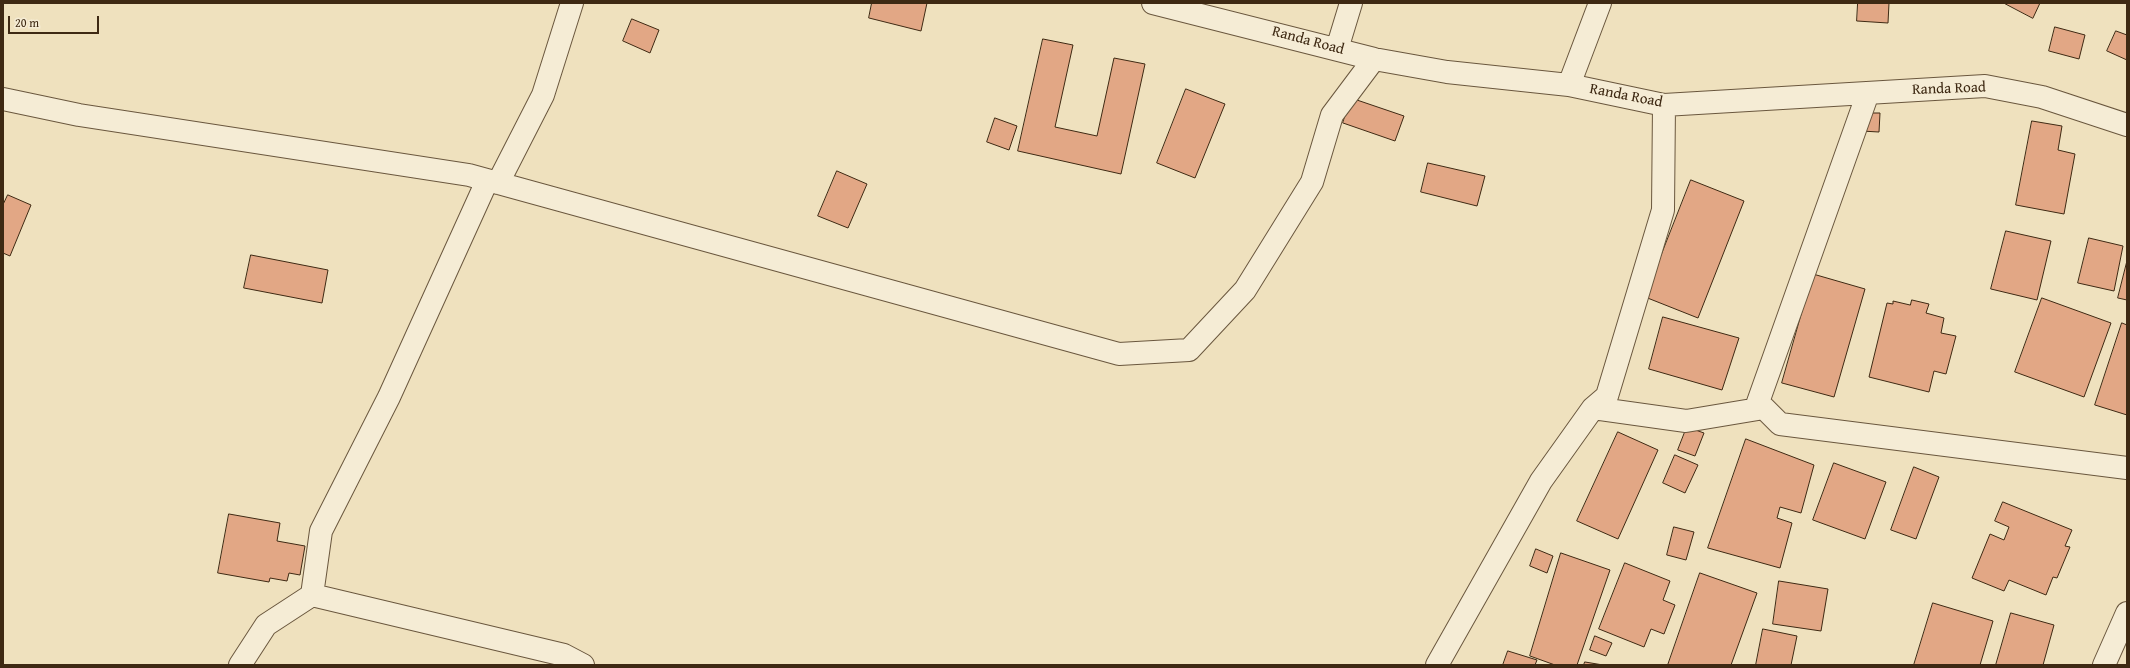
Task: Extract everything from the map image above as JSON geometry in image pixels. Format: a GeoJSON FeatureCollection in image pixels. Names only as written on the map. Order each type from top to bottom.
{"type":"FeatureCollection","features":[{"type":"Feature","properties":{"kind":"street"},"geometry":{"type":"LineString","coordinates":[[312,595],[321,531],[389,397],[492,182],[543,95],[572,3]]}},
{"type":"Feature","properties":{"kind":"street","name":"Randa Road"},"geometry":{"type":"LineString","coordinates":[[1153,3],[1374,59],[1447,72],[1569,85],[1664,105],[1985,86],[2042,98],[2127,125]]}},
{"type":"Feature","properties":{"kind":"street"},"geometry":{"type":"LineString","coordinates":[[1337,49],[1351,3]]}},
{"type":"Feature","properties":{"kind":"street"},"geometry":{"type":"LineString","coordinates":[[1569,85],[1600,3]]}},
{"type":"Feature","properties":{"kind":"street"},"geometry":{"type":"LineString","coordinates":[[3,99],[80,115],[469,175],[1119,354],[1189,350],[1244,290],[1312,182],[1332,115],[1374,59]]}},
{"type":"Feature","properties":{"kind":"street"},"geometry":{"type":"LineString","coordinates":[[1868,93],[1757,405],[1764,408],[1780,424],[2127,468]]}},
{"type":"Feature","properties":{"kind":"street"},"geometry":{"type":"LineString","coordinates":[[1437,665],[1541,481],[1593,408],[1607,396],[1663,210],[1664,105]]}},
{"type":"Feature","properties":{"kind":"street"},"geometry":{"type":"LineString","coordinates":[[1593,408],[1686,421],[1764,408]]}},
{"type":"Feature","properties":{"kind":"street"},"geometry":{"type":"LineString","coordinates":[[240,665],[266,625],[312,595],[564,655],[582,665]]}},
{"type":"Feature","properties":{"kind":"street"},"geometry":{"type":"LineString","coordinates":[[2104,665],[2127,613]]}},
{"type":"Feature","properties":{"kind":"building"},"geometry":{"type":"Polygon","coordinates":[[[872,3],[927,3],[921,31],[869,18],[872,3]]]}},
{"type":"Feature","properties":{"kind":"building"},"geometry":{"type":"Polygon","coordinates":[[[1858,3],[1889,3],[1888,23],[1857,21],[1858,3]]]}},
{"type":"Feature","properties":{"kind":"building"},"geometry":{"type":"Polygon","coordinates":[[[2004,3],[2040,3],[2033,18],[2004,3]]]}},
{"type":"Feature","properties":{"kind":"building"},"geometry":{"type":"Polygon","coordinates":[[[632,19],[659,30],[650,53],[623,41],[632,19]]]}},
{"type":"Feature","properties":{"kind":"building"},"geometry":{"type":"Polygon","coordinates":[[[2055,27],[2085,35],[2079,59],[2049,51],[2055,27]]]}},
{"type":"Feature","properties":{"kind":"building"},"geometry":{"type":"Polygon","coordinates":[[[2116,31],[2127,35],[2127,60],[2107,51],[2116,31]]]}},
{"type":"Feature","properties":{"kind":"building"},"geometry":{"type":"Polygon","coordinates":[[[1043,39],[1073,45],[1055,127],[1097,136],[1114,58],[1145,64],[1121,174],[1018,151],[1043,39]]]}},
{"type":"Feature","properties":{"kind":"building"},"geometry":{"type":"Polygon","coordinates":[[[1186,89],[1225,104],[1195,178],[1157,163],[1186,89]]]}},
{"type":"Feature","properties":{"kind":"building"},"geometry":{"type":"Polygon","coordinates":[[[1351,98],[1404,116],[1395,141],[1343,123],[1351,98]]]}},
{"type":"Feature","properties":{"kind":"building"},"geometry":{"type":"Polygon","coordinates":[[[1862,113],[1880,113],[1879,132],[1861,131],[1862,113]]]}},
{"type":"Feature","properties":{"kind":"building"},"geometry":{"type":"Polygon","coordinates":[[[995,118],[1017,126],[1009,150],[987,142],[995,118]]]}},
{"type":"Feature","properties":{"kind":"building"},"geometry":{"type":"Polygon","coordinates":[[[2032,121],[2062,126],[2058,150],[2075,154],[2064,214],[2016,205],[2032,121]]]}},
{"type":"Feature","properties":{"kind":"building"},"geometry":{"type":"Polygon","coordinates":[[[1428,163],[1485,176],[1477,206],[1421,192],[1428,163]]]}},
{"type":"Feature","properties":{"kind":"building"},"geometry":{"type":"Polygon","coordinates":[[[837,171],[867,184],[848,228],[818,216],[837,171]]]}},
{"type":"Feature","properties":{"kind":"building"},"geometry":{"type":"Polygon","coordinates":[[[1691,180],[1744,201],[1698,318],[1645,297],[1691,180]]]}},
{"type":"Feature","properties":{"kind":"building"},"geometry":{"type":"Polygon","coordinates":[[[8,195],[31,205],[10,256],[3,253],[3,205],[8,195]]]}},
{"type":"Feature","properties":{"kind":"building"},"geometry":{"type":"Polygon","coordinates":[[[2006,231],[2051,241],[2037,300],[1991,289],[2006,231]]]}},
{"type":"Feature","properties":{"kind":"building"},"geometry":{"type":"Polygon","coordinates":[[[2089,238],[2123,246],[2114,291],[2078,283],[2089,238]]]}},
{"type":"Feature","properties":{"kind":"building"},"geometry":{"type":"Polygon","coordinates":[[[251,255],[328,270],[322,303],[244,288],[251,255]]]}},
{"type":"Feature","properties":{"kind":"building"},"geometry":{"type":"Polygon","coordinates":[[[2127,261],[2127,300],[2118,298],[2127,261]]]}},
{"type":"Feature","properties":{"kind":"building"},"geometry":{"type":"Polygon","coordinates":[[[1813,274],[1865,289],[1834,397],[1782,383],[1813,274]]]}},
{"type":"Feature","properties":{"kind":"building"},"geometry":{"type":"Polygon","coordinates":[[[2042,298],[2111,323],[2084,397],[2015,372],[2042,298]]]}},
{"type":"Feature","properties":{"kind":"building"},"geometry":{"type":"Polygon","coordinates":[[[1912,300],[1929,304],[1926,313],[1944,318],[1941,333],[1956,336],[1946,374],[1934,371],[1929,392],[1869,377],[1887,303],[1893,304],[1893,301],[1910,305],[1912,300]]]}},
{"type":"Feature","properties":{"kind":"building"},"geometry":{"type":"Polygon","coordinates":[[[1663,317],[1739,338],[1722,390],[1649,369],[1663,317]]]}},
{"type":"Feature","properties":{"kind":"building"},"geometry":{"type":"Polygon","coordinates":[[[2122,323],[2127,325],[2127,415],[2095,405],[2122,323]]]}},
{"type":"Feature","properties":{"kind":"building"},"geometry":{"type":"Polygon","coordinates":[[[1687,427],[1704,433],[1695,456],[1678,450],[1687,427]]]}},
{"type":"Feature","properties":{"kind":"building"},"geometry":{"type":"Polygon","coordinates":[[[1618,432],[1658,450],[1618,539],[1577,521],[1618,432]]]}},
{"type":"Feature","properties":{"kind":"building"},"geometry":{"type":"Polygon","coordinates":[[[1746,439],[1814,465],[1801,513],[1780,507],[1777,518],[1792,523],[1780,568],[1708,548],[1746,439]]]}},
{"type":"Feature","properties":{"kind":"building"},"geometry":{"type":"Polygon","coordinates":[[[1675,455],[1698,465],[1685,493],[1663,483],[1675,455]]]}},
{"type":"Feature","properties":{"kind":"building"},"geometry":{"type":"Polygon","coordinates":[[[1834,463],[1886,482],[1865,539],[1813,520],[1834,463]]]}},
{"type":"Feature","properties":{"kind":"building"},"geometry":{"type":"Polygon","coordinates":[[[1914,467],[1939,477],[1916,539],[1891,530],[1914,467]]]}},
{"type":"Feature","properties":{"kind":"building"},"geometry":{"type":"Polygon","coordinates":[[[2003,502],[2072,530],[2065,546],[2070,547],[2057,578],[2053,577],[2046,595],[2009,580],[2004,591],[1972,578],[1990,534],[2004,540],[2009,527],[1995,521],[2003,502]]]}},
{"type":"Feature","properties":{"kind":"building"},"geometry":{"type":"Polygon","coordinates":[[[229,514],[280,523],[277,541],[305,546],[300,575],[289,573],[287,581],[270,578],[269,582],[218,573],[229,514]]]}},
{"type":"Feature","properties":{"kind":"building"},"geometry":{"type":"Polygon","coordinates":[[[1674,527],[1694,532],[1686,560],[1667,555],[1674,527]]]}},
{"type":"Feature","properties":{"kind":"building"},"geometry":{"type":"Polygon","coordinates":[[[1536,549],[1553,556],[1547,573],[1530,566],[1536,549]]]}},
{"type":"Feature","properties":{"kind":"building"},"geometry":{"type":"Polygon","coordinates":[[[1561,553],[1610,570],[1577,665],[1555,665],[1530,656],[1561,553]]]}},
{"type":"Feature","properties":{"kind":"building"},"geometry":{"type":"Polygon","coordinates":[[[1625,563],[1670,581],[1663,600],[1675,605],[1664,634],[1651,629],[1644,647],[1599,629],[1625,563]]]}},
{"type":"Feature","properties":{"kind":"building"},"geometry":{"type":"Polygon","coordinates":[[[1700,573],[1757,593],[1731,665],[1668,665],[1700,573]]]}},
{"type":"Feature","properties":{"kind":"building"},"geometry":{"type":"Polygon","coordinates":[[[1779,581],[1828,589],[1821,631],[1773,624],[1779,581]]]}},
{"type":"Feature","properties":{"kind":"building"},"geometry":{"type":"Polygon","coordinates":[[[1933,603],[1993,621],[1980,665],[1914,665],[1933,603]]]}},
{"type":"Feature","properties":{"kind":"building"},"geometry":{"type":"Polygon","coordinates":[[[2011,613],[2054,625],[2043,665],[1996,665],[2011,613]]]}},
{"type":"Feature","properties":{"kind":"building"},"geometry":{"type":"Polygon","coordinates":[[[1763,629],[1797,636],[1791,665],[1756,665],[1763,629]]]}},
{"type":"Feature","properties":{"kind":"building"},"geometry":{"type":"Polygon","coordinates":[[[1595,636],[1612,643],[1606,656],[1590,650],[1595,636]]]}},
{"type":"Feature","properties":{"kind":"building"},"geometry":{"type":"Polygon","coordinates":[[[1508,651],[1537,660],[1535,665],[1503,665],[1508,651]]]}},
{"type":"Feature","properties":{"kind":"building"},"geometry":{"type":"Polygon","coordinates":[[[1585,662],[1603,665],[1584,665],[1585,662]]]}}]}
